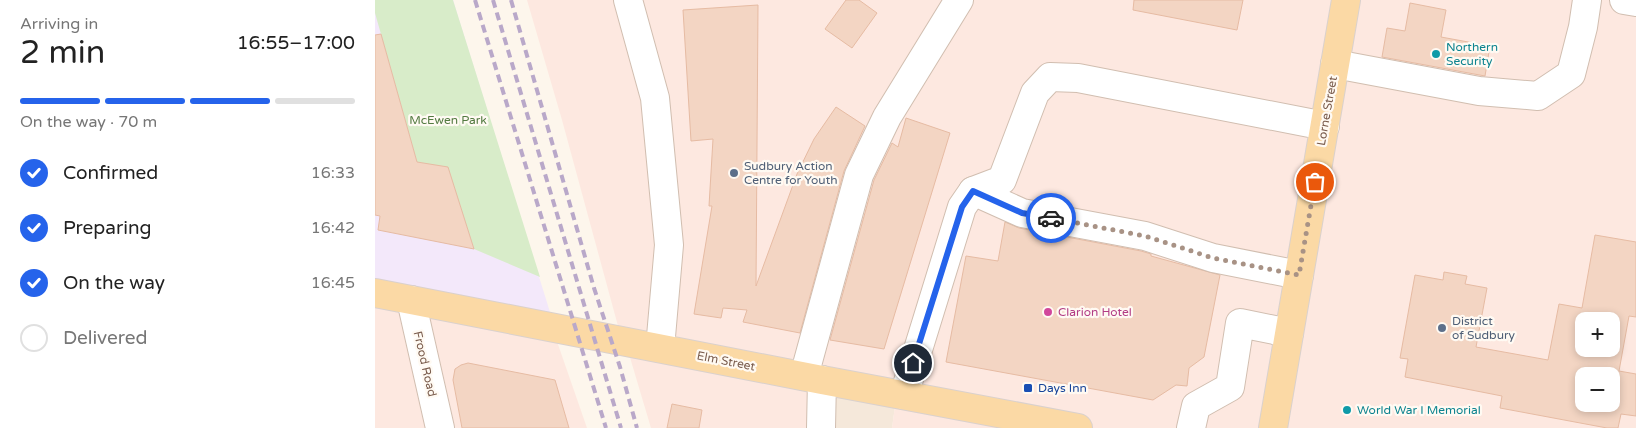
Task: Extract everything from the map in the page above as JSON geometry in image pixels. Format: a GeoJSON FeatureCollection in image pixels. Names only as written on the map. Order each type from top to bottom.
{"type":"FeatureCollection","features":[{"type":"Feature","properties":{"kind":"main road","name":"Lorne Street"},"geometry":{"type":"LineString","coordinates":[[1273,428],[1346,0]]}},
{"type":"Feature","properties":{"kind":"main road","name":"Elm Street"},"geometry":{"type":"LineString","coordinates":[[375,293],[1078,428]]}},
{"type":"Feature","properties":{"kind":"street"},"geometry":{"type":"LineString","coordinates":[[628,0],[655,98],[669,236],[660,348]]}},
{"type":"Feature","properties":{"kind":"street"},"geometry":{"type":"LineString","coordinates":[[821,428],[813,378],[859,176],[887,117],[959,0]]}},
{"type":"Feature","properties":{"kind":"street"},"geometry":{"type":"LineString","coordinates":[[1335,64],[1479,91],[1538,96],[1571,74],[1583,27],[1587,0]]}},
{"type":"Feature","properties":{"kind":"street"},"geometry":{"type":"LineString","coordinates":[[1624,0],[1636,2]]}},
{"type":"Feature","properties":{"kind":"street"},"geometry":{"type":"LineString","coordinates":[[904,395],[962,207],[973,191],[1002,180],[1035,94],[1049,77],[1078,78],[1325,126]]}},
{"type":"Feature","properties":{"kind":"street"},"geometry":{"type":"LineString","coordinates":[[973,191],[1022,213],[1145,236],[1213,258],[1299,275]]}},
{"type":"Feature","properties":{"kind":"street","name":"Frood Road"},"geometry":{"type":"LineString","coordinates":[[411,300],[441,428]]}},
{"type":"Feature","properties":{"kind":"street"},"geometry":{"type":"LineString","coordinates":[[1191,428],[1196,406],[1230,387],[1241,323],[1289,333]]}},
{"type":"Feature","properties":{"kind":"shaded area"},"geometry":{"type":"Polygon","coordinates":[[[375,0],[453,0],[554,325],[375,290],[375,0]]]}},
{"type":"Feature","properties":{"kind":"shaded area"},"geometry":{"type":"Polygon","coordinates":[[[527,0],[1343,0],[1269,428],[892,428],[897,392],[621,337],[527,0]]]}},
{"type":"Feature","properties":{"kind":"shaded area"},"geometry":{"type":"Polygon","coordinates":[[[1349,0],[1636,0],[1636,428],[1277,428],[1349,0]]]}},
{"type":"Feature","properties":{"kind":"shaded area"},"geometry":{"type":"Polygon","coordinates":[[[375,290],[553,330],[587,428],[375,428],[375,290]]]}},
{"type":"Feature","properties":{"kind":"shaded area"},"geometry":{"type":"Polygon","coordinates":[[[626,344],[818,382],[817,428],[651,428],[626,344]]]}},
{"type":"Feature","properties":{"kind":"shaded area"},"geometry":{"type":"Polygon","coordinates":[[[825,385],[896,399],[892,428],[824,428],[825,385]]]}},
{"type":"Feature","properties":{"kind":"green space","name":"McEwen Park"},"geometry":{"type":"Polygon","coordinates":[[[375,0],[453,0],[540,277],[474,249],[448,168],[417,162],[375,13],[375,0]]]}},
{"type":"Feature","properties":{"kind":"building"},"geometry":{"type":"Polygon","coordinates":[[[846,0],[859,0],[877,13],[852,48],[825,29],[846,0]]]}},
{"type":"Feature","properties":{"kind":"building"},"geometry":{"type":"Polygon","coordinates":[[[1134,0],[1243,0],[1237,30],[1133,10],[1134,0]]]}},
{"type":"Feature","properties":{"kind":"building","name":"Northern Security"},"geometry":{"type":"Polygon","coordinates":[[[1410,3],[1446,10],[1441,37],[1490,46],[1485,76],[1382,57],[1387,28],[1405,31],[1410,3]]]}},
{"type":"Feature","properties":{"kind":"building"},"geometry":{"type":"Polygon","coordinates":[[[758,5],[756,286],[797,174],[814,139],[836,107],[865,126],[844,171],[800,333],[743,322],[747,310],[723,308],[721,318],[694,314],[712,206],[709,206],[713,139],[691,141],[683,10],[758,5]]]}},
{"type":"Feature","properties":{"kind":"building"},"geometry":{"type":"Polygon","coordinates":[[[381,34],[417,162],[448,167],[474,249],[378,230],[380,216],[375,215],[375,35],[381,34]]]}},
{"type":"Feature","properties":{"kind":"building"},"geometry":{"type":"Polygon","coordinates":[[[906,118],[950,133],[884,349],[830,340],[874,180],[892,143],[898,147],[906,118]]]}},
{"type":"Feature","properties":{"kind":"building","name":"Clarion Hotel"},"geometry":{"type":"Polygon","coordinates":[[[1005,222],[1019,228],[1141,251],[1151,254],[1151,256],[1220,275],[1204,357],[1189,368],[1187,386],[1176,385],[1153,400],[946,362],[966,256],[998,261],[1005,222]]]}},
{"type":"Feature","properties":{"kind":"building","name":"District of Sudbury"},"geometry":{"type":"Polygon","coordinates":[[[1595,235],[1636,242],[1636,317],[1629,316],[1620,367],[1575,367],[1575,412],[1620,412],[1620,371],[1636,374],[1636,416],[1621,414],[1618,428],[1607,428],[1500,408],[1502,396],[1405,377],[1408,359],[1400,358],[1415,275],[1443,280],[1444,272],[1467,276],[1465,284],[1487,288],[1476,347],[1548,360],[1559,304],[1582,308],[1595,235]]]}},
{"type":"Feature","properties":{"kind":"building"},"geometry":{"type":"Polygon","coordinates":[[[468,363],[555,380],[569,428],[462,428],[453,380],[455,369],[468,363]]]}},
{"type":"Feature","properties":{"kind":"building"},"geometry":{"type":"Polygon","coordinates":[[[672,404],[702,410],[699,428],[667,428],[672,404]]]}},
{"type":"Feature","properties":{"kind":"railway"},"geometry":{"type":"LineString","coordinates":[[475,0],[606,428]]}},
{"type":"Feature","properties":{"kind":"railway"},"geometry":{"type":"LineString","coordinates":[[493,0],[621,428]]}},
{"type":"Feature","properties":{"kind":"railway"},"geometry":{"type":"LineString","coordinates":[[511,0],[594,288],[620,367],[637,428]]}},
{"type":"Feature","properties":{"kind":"way so far"},"geometry":{"type":"LineString","coordinates":[[1051,218],[1145,236],[1213,258],[1299,275],[1315,182]]}},
{"type":"Feature","properties":{"kind":"place","name":"Northern Security"},"geometry":{"type":"Point","coordinates":[1436,54]}},
{"type":"Feature","properties":{"kind":"place","name":"Sudbury Action Centre for Youth"},"geometry":{"type":"Point","coordinates":[734,173]}},
{"type":"Feature","properties":{"kind":"place","name":"Clarion Hotel"},"geometry":{"type":"Point","coordinates":[1048,312]}},
{"type":"Feature","properties":{"kind":"place","name":"District of Sudbury"},"geometry":{"type":"Point","coordinates":[1442,328]}},
{"type":"Feature","properties":{"kind":"place","name":"Days Inn"},"geometry":{"type":"Point","coordinates":[1028,388]}},
{"type":"Feature","properties":{"kind":"place","name":"World War I Memorial"},"geometry":{"type":"Point","coordinates":[1347,410]}},
{"type":"Feature","properties":{"kind":"route"},"geometry":{"type":"LineString","coordinates":[[913,363],[962,207],[973,191],[1022,213],[1051,218]]}}]}
